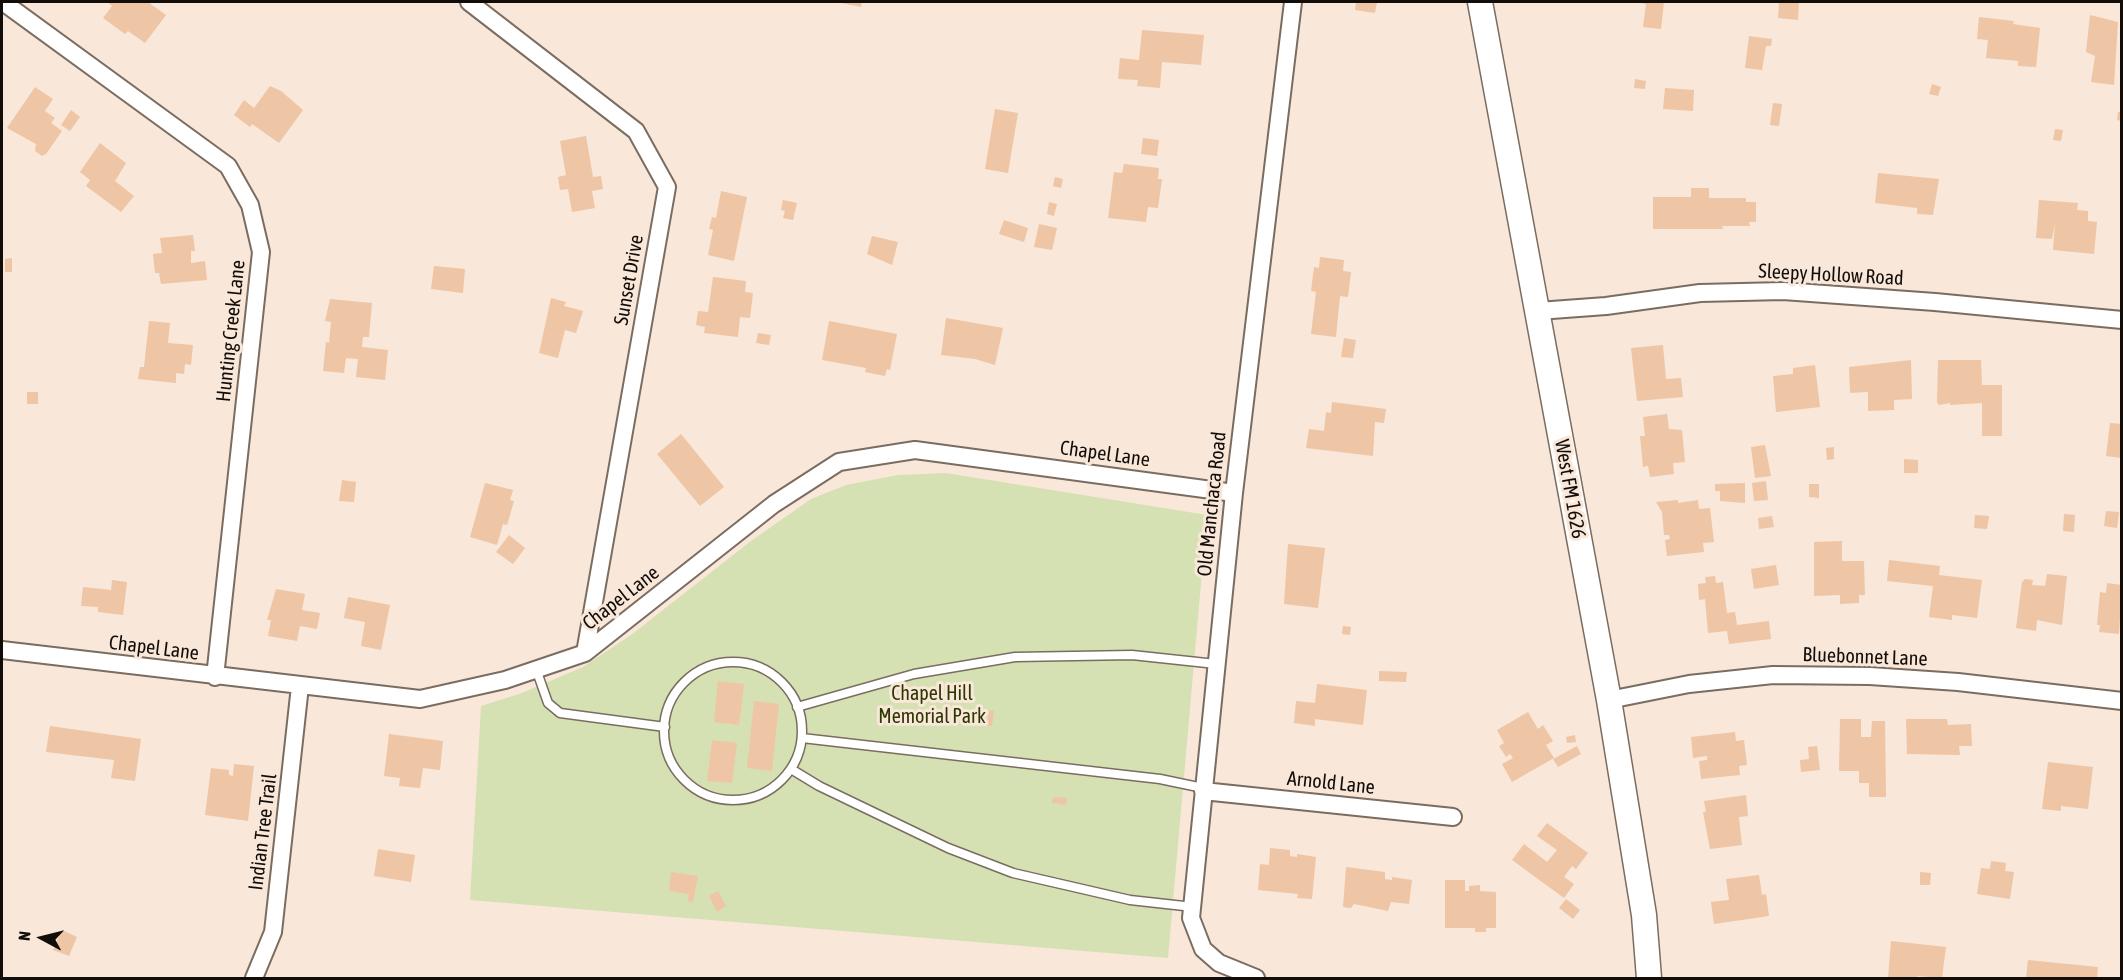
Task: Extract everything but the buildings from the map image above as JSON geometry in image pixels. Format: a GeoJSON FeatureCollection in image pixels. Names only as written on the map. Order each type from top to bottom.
{"type":"FeatureCollection","features":[{"type":"Feature","properties":{"kind":"main road","name":"West FM 1626"},"geometry":{"type":"LineString","coordinates":[[1480,2],[1609,700],[1644,915],[1649,978]]}},
{"type":"Feature","properties":{"kind":"street","name":"Hunting Creek Lane"},"geometry":{"type":"LineString","coordinates":[[3,2],[228,166],[250,205],[261,252],[215,677]]}},
{"type":"Feature","properties":{"kind":"street","name":"Sunset Drive"},"geometry":{"type":"LineString","coordinates":[[469,2],[636,131],[667,187],[585,652]]}},
{"type":"Feature","properties":{"kind":"street","name":"Old Manchaca Road"},"geometry":{"type":"LineString","coordinates":[[1256,978],[1219,963],[1203,949],[1191,918],[1234,493],[1293,2]]}},
{"type":"Feature","properties":{"kind":"street","name":"Sleepy Hollow Road"},"geometry":{"type":"LineString","coordinates":[[1538,311],[1606,306],[1700,293],[1783,291],[1935,302],[2121,320]]}},
{"type":"Feature","properties":{"kind":"street","name":"Chapel Lane"},"geometry":{"type":"LineString","coordinates":[[2,650],[215,677],[420,699],[505,680],[585,652],[774,504],[839,462],[915,450],[1234,493]]}},
{"type":"Feature","properties":{"kind":"street","name":"Bluebonnet Lane"},"geometry":{"type":"LineString","coordinates":[[1609,700],[1689,684],[1773,675],[1870,676],[2121,701]]}},
{"type":"Feature","properties":{"kind":"street","name":"Indian Tree Trail"},"geometry":{"type":"LineString","coordinates":[[254,978],[273,932],[300,686]]}},
{"type":"Feature","properties":{"kind":"street","name":"Arnold Lane"},"geometry":{"type":"LineString","coordinates":[[1203,789],[1454,817]]}},
{"type":"Feature","properties":{"kind":"lane"},"geometry":{"type":"LineString","coordinates":[[797,707],[914,674],[1015,657],[1131,655],[1216,664]]}},
{"type":"Feature","properties":{"kind":"lane"},"geometry":{"type":"LineString","coordinates":[[734,662],[757,666],[777,677],[792,694],[797,707],[802,738],[796,760],[784,779],[765,793],[744,800],[721,800],[700,792],[682,778],[670,759],[664,736],[666,713],[676,693],[692,676],[712,665],[734,662]]}},
{"type":"Feature","properties":{"kind":"lane"},"geometry":{"type":"LineString","coordinates":[[536,669],[548,703],[560,713],[665,727]]}},
{"type":"Feature","properties":{"kind":"lane"},"geometry":{"type":"LineString","coordinates":[[802,738],[1160,779],[1203,789]]}},
{"type":"Feature","properties":{"kind":"lane"},"geometry":{"type":"LineString","coordinates":[[791,769],[819,786],[948,848],[1013,873],[1130,900],[1192,906]]}},
{"type":"Feature","properties":{"kind":"green space","name":"Chapel Hill Memorial Park"},"geometry":{"type":"Polygon","coordinates":[[[946,473],[1207,515],[1168,958],[470,900],[481,706],[522,693],[583,667],[631,635],[751,541],[811,499],[846,485],[898,475],[946,473]]]}}]}
